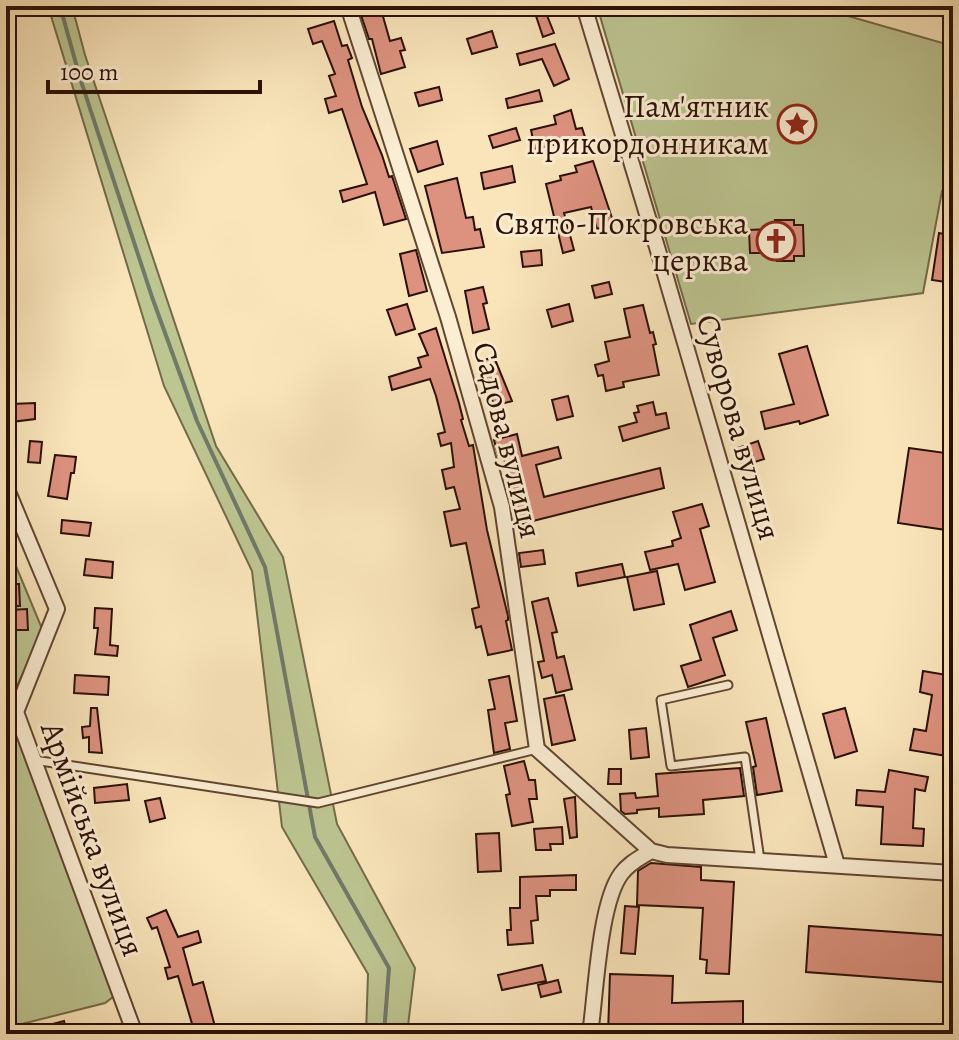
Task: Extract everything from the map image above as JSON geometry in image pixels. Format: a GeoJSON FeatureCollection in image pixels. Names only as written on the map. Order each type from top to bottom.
{"type":"FeatureCollection","features":[{"type":"Feature","properties":{"kind":"street","name":"Садова вулиця"},"geometry":{"type":"LineString","coordinates":[[348,6],[448,317],[502,507],[537,749]]}},
{"type":"Feature","properties":{"kind":"street","name":"Суворова вулиця"},"geometry":{"type":"LineString","coordinates":[[584,6],[665,272],[837,865]]}},
{"type":"Feature","properties":{"kind":"street","name":"Армійська вулиця"},"geometry":{"type":"LineString","coordinates":[[6,487],[57,609],[16,712],[135,1034]]}},
{"type":"Feature","properties":{"kind":"street"},"geometry":{"type":"LineString","coordinates":[[537,749],[651,851],[667,855],[953,873]]}},
{"type":"Feature","properties":{"kind":"street"},"geometry":{"type":"LineString","coordinates":[[590,1034],[605,913],[612,888],[623,871],[651,851]]}},
{"type":"Feature","properties":{"kind":"lane"},"geometry":{"type":"LineString","coordinates":[[6,683],[16,712]]}},
{"type":"Feature","properties":{"kind":"lane"},"geometry":{"type":"LineString","coordinates":[[728,685],[661,700],[671,766],[745,757],[760,860]]}},
{"type":"Feature","properties":{"kind":"lane"},"geometry":{"type":"LineString","coordinates":[[34,760],[318,803],[537,749]]}},
{"type":"Feature","properties":{"kind":"green space"},"geometry":{"type":"Polygon","coordinates":[[[48,6],[72,6],[85,55],[216,446],[283,557],[337,824],[415,968],[407,1034],[366,1034],[368,974],[282,827],[252,571],[164,386],[48,6]]]}},
{"type":"Feature","properties":{"kind":"green space"},"geometry":{"type":"Polygon","coordinates":[[[597,6],[813,6],[953,46],[953,192],[942,191],[923,293],[691,324],[597,6]]]}},
{"type":"Feature","properties":{"kind":"green space"},"geometry":{"type":"Polygon","coordinates":[[[6,542],[43,631],[17,686],[6,696],[6,542]]]}},
{"type":"Feature","properties":{"kind":"green space"},"geometry":{"type":"Polygon","coordinates":[[[6,702],[117,994],[105,1003],[6,1028],[6,702]]]}},
{"type":"Feature","properties":{"kind":"building"},"geometry":{"type":"Polygon","coordinates":[[[358,6],[380,6],[390,41],[401,38],[405,50],[400,51],[405,67],[381,74],[372,39],[369,39],[358,6]]]}},
{"type":"Feature","properties":{"kind":"building"},"geometry":{"type":"Polygon","coordinates":[[[546,13],[554,33],[543,37],[536,16],[546,13]]]}},
{"type":"Feature","properties":{"kind":"building"},"geometry":{"type":"Polygon","coordinates":[[[334,21],[342,46],[347,45],[352,58],[348,60],[362,107],[389,177],[392,176],[406,219],[384,225],[375,192],[343,202],[340,191],[367,184],[342,109],[329,113],[325,99],[336,96],[329,76],[335,74],[322,41],[313,44],[308,29],[334,21]]]}},
{"type":"Feature","properties":{"kind":"building"},"geometry":{"type":"Polygon","coordinates":[[[492,31],[497,47],[472,54],[467,39],[492,31]]]}},
{"type":"Feature","properties":{"kind":"building"},"geometry":{"type":"Polygon","coordinates":[[[555,44],[569,79],[554,86],[542,59],[520,65],[517,54],[555,44]]]}},
{"type":"Feature","properties":{"kind":"building"},"geometry":{"type":"Polygon","coordinates":[[[439,87],[442,100],[419,106],[415,93],[439,87]]]}},
{"type":"Feature","properties":{"kind":"building"},"geometry":{"type":"Polygon","coordinates":[[[539,90],[542,101],[508,108],[506,99],[539,90]]]}},
{"type":"Feature","properties":{"kind":"building"},"geometry":{"type":"Polygon","coordinates":[[[571,110],[576,129],[582,128],[586,140],[558,148],[557,144],[535,149],[531,130],[556,124],[554,116],[571,110]]]}},
{"type":"Feature","properties":{"kind":"building"},"geometry":{"type":"Polygon","coordinates":[[[516,128],[520,140],[493,148],[489,136],[516,128]]]}},
{"type":"Feature","properties":{"kind":"building"},"geometry":{"type":"Polygon","coordinates":[[[437,141],[443,164],[418,172],[410,149],[437,141]]]}},
{"type":"Feature","properties":{"kind":"building"},"geometry":{"type":"Polygon","coordinates":[[[593,161],[614,224],[597,229],[591,207],[564,213],[574,250],[563,253],[546,184],[561,180],[560,176],[577,172],[575,166],[593,161]]]}},
{"type":"Feature","properties":{"kind":"building"},"geometry":{"type":"Polygon","coordinates":[[[512,166],[515,182],[484,189],[481,173],[512,166]]]}},
{"type":"Feature","properties":{"kind":"building"},"geometry":{"type":"Polygon","coordinates":[[[457,178],[466,218],[473,217],[475,230],[480,229],[484,247],[442,253],[425,186],[457,178]]]}},
{"type":"Feature","properties":{"kind":"building","name":"Свято-Покровська церква"},"geometry":{"type":"Polygon","coordinates":[[[775,220],[794,220],[794,225],[803,225],[804,256],[794,256],[794,261],[777,261],[777,256],[768,257],[768,253],[750,253],[749,230],[767,229],[767,225],[776,225],[775,220]]]}},
{"type":"Feature","properties":{"kind":"building"},"geometry":{"type":"Polygon","coordinates":[[[939,233],[953,236],[953,283],[932,280],[939,233]]]}},
{"type":"Feature","properties":{"kind":"building"},"geometry":{"type":"Polygon","coordinates":[[[416,250],[427,291],[409,296],[400,254],[416,250]]]}},
{"type":"Feature","properties":{"kind":"building"},"geometry":{"type":"Polygon","coordinates":[[[541,250],[542,265],[523,267],[521,252],[541,250]]]}},
{"type":"Feature","properties":{"kind":"building"},"geometry":{"type":"Polygon","coordinates":[[[609,282],[612,294],[595,298],[592,286],[609,282]]]}},
{"type":"Feature","properties":{"kind":"building"},"geometry":{"type":"Polygon","coordinates":[[[483,287],[487,303],[483,304],[489,329],[473,333],[465,291],[483,287]]]}},
{"type":"Feature","properties":{"kind":"building"},"geometry":{"type":"Polygon","coordinates":[[[407,304],[415,329],[396,335],[387,310],[407,304]]]}},
{"type":"Feature","properties":{"kind":"building"},"geometry":{"type":"Polygon","coordinates":[[[569,304],[573,321],[552,327],[547,310],[569,304]]]}},
{"type":"Feature","properties":{"kind":"building"},"geometry":{"type":"Polygon","coordinates":[[[643,305],[656,344],[653,345],[659,375],[623,382],[624,387],[606,391],[603,375],[598,376],[595,365],[609,361],[605,342],[630,337],[624,309],[643,305]]]}},
{"type":"Feature","properties":{"kind":"building"},"geometry":{"type":"Polygon","coordinates":[[[436,328],[469,446],[473,445],[487,530],[508,616],[506,621],[512,650],[488,655],[481,626],[476,628],[472,609],[479,607],[466,543],[451,546],[444,512],[460,509],[454,487],[446,489],[442,470],[454,467],[451,443],[441,446],[438,434],[445,432],[430,379],[392,390],[389,377],[421,367],[418,358],[428,355],[419,334],[436,328]]]}},
{"type":"Feature","properties":{"kind":"building"},"geometry":{"type":"Polygon","coordinates":[[[807,346],[828,415],[800,424],[799,421],[765,429],[761,412],[794,404],[779,354],[807,346]]]}},
{"type":"Feature","properties":{"kind":"building"},"geometry":{"type":"Polygon","coordinates":[[[494,357],[512,401],[494,406],[485,374],[482,375],[478,362],[494,357]]]}},
{"type":"Feature","properties":{"kind":"building"},"geometry":{"type":"Polygon","coordinates":[[[568,396],[573,416],[557,420],[552,400],[568,396]]]}},
{"type":"Feature","properties":{"kind":"building"},"geometry":{"type":"Polygon","coordinates":[[[653,402],[656,415],[666,413],[669,428],[623,441],[619,427],[637,422],[634,413],[639,412],[637,406],[653,402]]]}},
{"type":"Feature","properties":{"kind":"building"},"geometry":{"type":"Polygon","coordinates":[[[35,403],[35,419],[11,422],[11,404],[35,403]]]}},
{"type":"Feature","properties":{"kind":"building"},"geometry":{"type":"Polygon","coordinates":[[[517,434],[522,456],[558,447],[561,458],[536,465],[544,497],[660,468],[664,488],[517,525],[503,454],[498,455],[494,440],[517,434]]]}},
{"type":"Feature","properties":{"kind":"building"},"geometry":{"type":"Polygon","coordinates":[[[30,441],[42,442],[40,463],[28,462],[30,441]]]}},
{"type":"Feature","properties":{"kind":"building"},"geometry":{"type":"Polygon","coordinates":[[[758,441],[764,459],[743,466],[738,448],[758,441]]]}},
{"type":"Feature","properties":{"kind":"building"},"geometry":{"type":"Polygon","coordinates":[[[909,448],[953,454],[953,531],[898,523],[909,448]]]}},
{"type":"Feature","properties":{"kind":"building"},"geometry":{"type":"Polygon","coordinates":[[[55,455],[76,457],[67,499],[48,496],[55,455]]]}},
{"type":"Feature","properties":{"kind":"building"},"geometry":{"type":"Polygon","coordinates":[[[702,504],[709,526],[700,529],[715,582],[685,590],[678,564],[650,570],[645,552],[673,546],[672,541],[681,538],[673,512],[702,504]]]}},
{"type":"Feature","properties":{"kind":"building"},"geometry":{"type":"Polygon","coordinates":[[[62,520],[91,523],[89,536],[61,533],[62,520]]]}},
{"type":"Feature","properties":{"kind":"building"},"geometry":{"type":"Polygon","coordinates":[[[543,550],[545,564],[521,567],[519,553],[543,550]]]}},
{"type":"Feature","properties":{"kind":"building"},"geometry":{"type":"Polygon","coordinates":[[[86,559],[113,562],[112,578],[84,575],[86,559]]]}},
{"type":"Feature","properties":{"kind":"building"},"geometry":{"type":"Polygon","coordinates":[[[622,564],[625,577],[578,586],[576,573],[622,564]]]}},
{"type":"Feature","properties":{"kind":"building"},"geometry":{"type":"Polygon","coordinates":[[[657,571],[664,604],[634,610],[627,577],[657,571]]]}},
{"type":"Feature","properties":{"kind":"building"},"geometry":{"type":"Polygon","coordinates":[[[6,584],[19,584],[20,606],[6,606],[6,584]]]}},
{"type":"Feature","properties":{"kind":"building"},"geometry":{"type":"Polygon","coordinates":[[[548,598],[557,632],[552,633],[557,658],[564,656],[572,689],[556,693],[552,675],[542,678],[538,662],[544,661],[532,602],[548,598]]]}},
{"type":"Feature","properties":{"kind":"building"},"geometry":{"type":"Polygon","coordinates":[[[95,608],[112,609],[110,645],[118,646],[117,656],[95,654],[98,628],[94,628],[95,608]]]}},
{"type":"Feature","properties":{"kind":"building"},"geometry":{"type":"Polygon","coordinates":[[[27,609],[28,630],[11,630],[10,610],[27,609]]]}},
{"type":"Feature","properties":{"kind":"building"},"geometry":{"type":"Polygon","coordinates":[[[731,611],[737,630],[713,638],[725,675],[688,687],[681,666],[701,660],[690,625],[731,611]]]}},
{"type":"Feature","properties":{"kind":"building"},"geometry":{"type":"Polygon","coordinates":[[[923,671],[953,676],[953,721],[947,756],[910,750],[914,729],[926,731],[932,695],[920,692],[923,671]]]}},
{"type":"Feature","properties":{"kind":"building"},"geometry":{"type":"Polygon","coordinates":[[[75,675],[109,677],[108,695],[74,693],[75,675]]]}},
{"type":"Feature","properties":{"kind":"building"},"geometry":{"type":"Polygon","coordinates":[[[509,676],[517,721],[505,723],[510,749],[494,753],[488,710],[495,709],[489,680],[509,676]]]}},
{"type":"Feature","properties":{"kind":"building"},"geometry":{"type":"Polygon","coordinates":[[[564,695],[575,740],[552,745],[544,699],[564,695]]]}},
{"type":"Feature","properties":{"kind":"building"},"geometry":{"type":"Polygon","coordinates":[[[91,708],[97,708],[102,753],[89,752],[89,737],[83,738],[82,727],[90,726],[91,708]]]}},
{"type":"Feature","properties":{"kind":"building"},"geometry":{"type":"Polygon","coordinates":[[[845,708],[857,751],[835,758],[823,714],[845,708]]]}},
{"type":"Feature","properties":{"kind":"building"},"geometry":{"type":"Polygon","coordinates":[[[766,718],[782,791],[757,795],[753,767],[756,766],[746,722],[766,718]]]}},
{"type":"Feature","properties":{"kind":"building"},"geometry":{"type":"Polygon","coordinates":[[[646,728],[649,757],[631,759],[629,730],[646,728]]]}},
{"type":"Feature","properties":{"kind":"building"},"geometry":{"type":"Polygon","coordinates":[[[524,761],[529,780],[535,780],[537,799],[529,799],[533,822],[512,826],[504,766],[524,761]]]}},
{"type":"Feature","properties":{"kind":"building"},"geometry":{"type":"Polygon","coordinates":[[[740,768],[744,796],[703,800],[704,814],[659,817],[659,808],[625,814],[621,811],[620,794],[635,793],[636,798],[658,796],[656,774],[740,768]]]}},
{"type":"Feature","properties":{"kind":"building"},"geometry":{"type":"Polygon","coordinates":[[[609,769],[621,769],[621,784],[608,784],[609,769]]]}},
{"type":"Feature","properties":{"kind":"building"},"geometry":{"type":"Polygon","coordinates":[[[889,770],[928,777],[925,791],[915,789],[913,828],[924,829],[923,846],[881,844],[883,807],[856,805],[857,790],[885,792],[889,770]]]}},
{"type":"Feature","properties":{"kind":"building"},"geometry":{"type":"Polygon","coordinates":[[[127,784],[129,800],[95,803],[94,788],[127,784]]]}},
{"type":"Feature","properties":{"kind":"building"},"geometry":{"type":"Polygon","coordinates":[[[575,797],[577,837],[570,838],[564,799],[575,797]]]}},
{"type":"Feature","properties":{"kind":"building"},"geometry":{"type":"Polygon","coordinates":[[[160,798],[165,818],[150,822],[145,801],[160,798]]]}},
{"type":"Feature","properties":{"kind":"building"},"geometry":{"type":"Polygon","coordinates":[[[562,827],[563,844],[550,844],[551,850],[536,850],[534,829],[562,827]]]}},
{"type":"Feature","properties":{"kind":"building"},"geometry":{"type":"Polygon","coordinates":[[[499,833],[501,871],[478,872],[476,834],[499,833]]]}},
{"type":"Feature","properties":{"kind":"building"},"geometry":{"type":"Polygon","coordinates":[[[651,863],[701,867],[701,880],[734,882],[729,974],[706,973],[707,960],[700,959],[703,908],[637,905],[638,871],[651,863]]]}},
{"type":"Feature","properties":{"kind":"building"},"geometry":{"type":"Polygon","coordinates":[[[576,875],[576,890],[550,890],[550,896],[536,896],[538,920],[531,921],[533,943],[508,945],[510,908],[520,908],[520,877],[576,875]]]}},
{"type":"Feature","properties":{"kind":"building"},"geometry":{"type":"Polygon","coordinates":[[[625,906],[639,907],[635,954],[621,953],[625,906]]]}},
{"type":"Feature","properties":{"kind":"building"},"geometry":{"type":"Polygon","coordinates":[[[166,910],[178,937],[198,931],[201,942],[183,948],[193,985],[203,982],[217,1034],[195,1034],[178,976],[168,979],[165,968],[170,967],[157,927],[152,929],[147,918],[166,910]]]}},
{"type":"Feature","properties":{"kind":"building"},"geometry":{"type":"Polygon","coordinates":[[[809,926],[953,936],[953,983],[806,972],[809,926]]]}},
{"type":"Feature","properties":{"kind":"building"},"geometry":{"type":"Polygon","coordinates":[[[542,965],[546,981],[502,990],[498,975],[542,965]]]}},
{"type":"Feature","properties":{"kind":"building"},"geometry":{"type":"Polygon","coordinates":[[[610,974],[673,976],[672,1003],[743,1001],[743,1034],[608,1034],[610,974]]]}},
{"type":"Feature","properties":{"kind":"building"},"geometry":{"type":"Polygon","coordinates":[[[558,980],[561,992],[541,997],[538,985],[558,980]]]}},
{"type":"Feature","properties":{"kind":"building"},"geometry":{"type":"Polygon","coordinates":[[[64,1021],[67,1034],[30,1034],[30,1030],[64,1021]]]}},
{"type":"Feature","properties":{"kind":"waterway"},"geometry":{"type":"LineString","coordinates":[[60,6],[80,78],[152,297],[197,421],[265,567],[315,837],[389,968],[384,1034]]}},
{"type":"Feature","properties":{"kind":"place","name":"Пам'ятник прикордонникам"},"geometry":{"type":"Point","coordinates":[797,124]}},
{"type":"Feature","properties":{"kind":"place","name":"Свято-Покровська церква"},"geometry":{"type":"Point","coordinates":[776,241]}}]}
